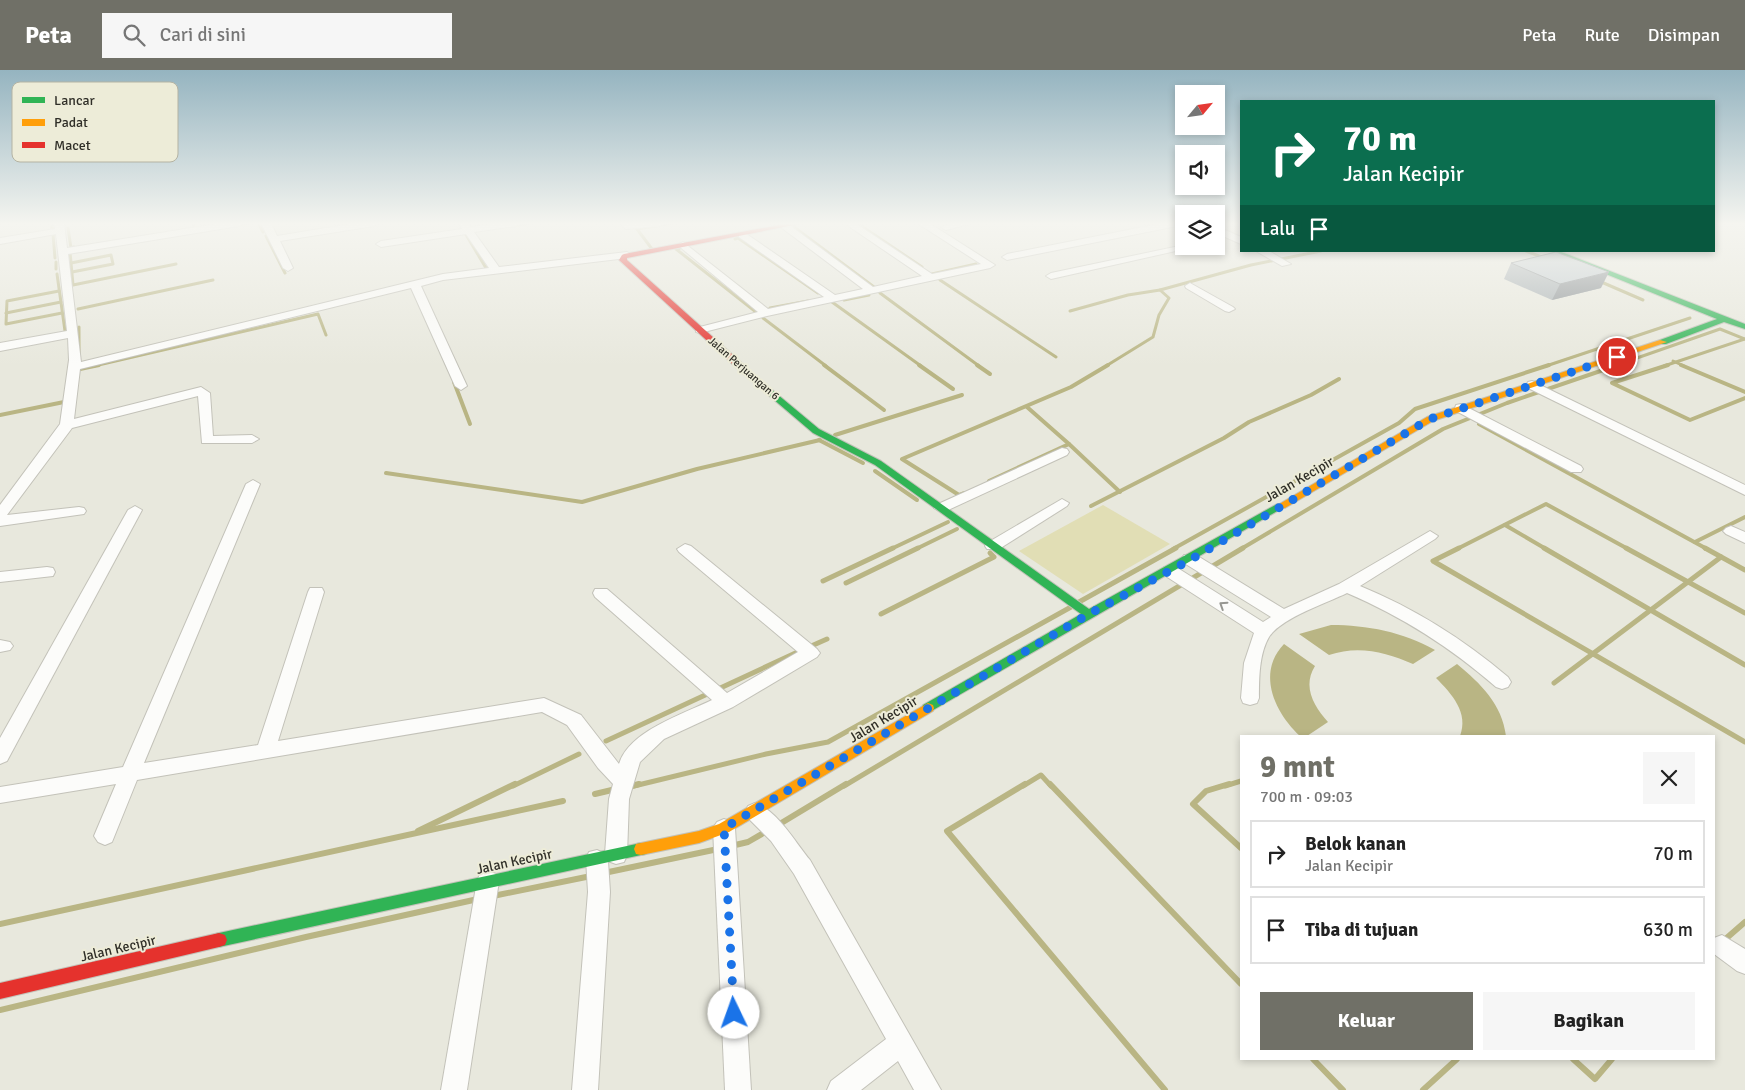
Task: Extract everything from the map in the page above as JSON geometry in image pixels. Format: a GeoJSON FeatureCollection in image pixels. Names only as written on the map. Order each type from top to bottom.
{"type":"FeatureCollection","features":[{"type":"Feature","properties":{"kind":"main road","name":"Jalan Perjuangan 6"},"geometry":{"type":"LineString","coordinates":[[633,271],[816,431],[878,463],[992,546],[1085,610]]}},
{"type":"Feature","properties":{"kind":"main road"},"geometry":{"type":"LineString","coordinates":[[1602,271],[1745,327]]}},
{"type":"Feature","properties":{"kind":"main road"},"geometry":{"type":"LineString","coordinates":[[1620,271],[1745,319]]}},
{"type":"Feature","properties":{"kind":"main road","name":"Jalan Kecipir"},"geometry":{"type":"LineString","coordinates":[[0,991],[318,917],[487,895],[603,869],[699,837],[724,842],[766,823],[1085,610],[1190,560],[1430,419],[1472,413],[1537,387],[1724,319]]}},
{"type":"Feature","properties":{"kind":"street"},"geometry":{"type":"LineString","coordinates":[[0,515],[43,460],[54,440],[67,425],[74,367],[74,332],[65,271]]}},
{"type":"Feature","properties":{"kind":"street"},"geometry":{"type":"LineString","coordinates":[[74,367],[443,277],[508,271]]}},
{"type":"Feature","properties":{"kind":"street"},"geometry":{"type":"LineString","coordinates":[[714,271],[766,313]]}},
{"type":"Feature","properties":{"kind":"street"},"geometry":{"type":"LineString","coordinates":[[794,271],[834,299]]}},
{"type":"Feature","properties":{"kind":"street"},"geometry":{"type":"LineString","coordinates":[[844,271],[872,291]]}},
{"type":"Feature","properties":{"kind":"street"},"geometry":{"type":"LineString","coordinates":[[920,271],[931,278]]}},
{"type":"Feature","properties":{"kind":"street"},"geometry":{"type":"LineString","coordinates":[[700,330],[766,313],[965,271]]}},
{"type":"Feature","properties":{"kind":"street"},"geometry":{"type":"LineString","coordinates":[[1051,276],[1076,271]]}},
{"type":"Feature","properties":{"kind":"street"},"geometry":{"type":"LineString","coordinates":[[415,284],[461,386]]}},
{"type":"Feature","properties":{"kind":"street"},"geometry":{"type":"LineString","coordinates":[[1190,286],[1229,308]]}},
{"type":"Feature","properties":{"kind":"street"},"geometry":{"type":"LineString","coordinates":[[0,347],[74,332]]}},
{"type":"Feature","properties":{"kind":"street"},"geometry":{"type":"LineString","coordinates":[[1537,387],[1745,491]]}},
{"type":"Feature","properties":{"kind":"street"},"geometry":{"type":"LineString","coordinates":[[67,425],[201,391],[204,393],[208,440],[252,439]]}},
{"type":"Feature","properties":{"kind":"street"},"geometry":{"type":"LineString","coordinates":[[1472,413],[1576,469]]}},
{"type":"Feature","properties":{"kind":"street"},"geometry":{"type":"LineString","coordinates":[[941,508],[1062,452]]}},
{"type":"Feature","properties":{"kind":"street"},"geometry":{"type":"LineString","coordinates":[[105,836],[253,484]]}},
{"type":"Feature","properties":{"kind":"street"},"geometry":{"type":"LineString","coordinates":[[992,546],[1062,503]]}},
{"type":"Feature","properties":{"kind":"street"},"geometry":{"type":"LineString","coordinates":[[0,756],[135,510]]}},
{"type":"Feature","properties":{"kind":"street"},"geometry":{"type":"LineString","coordinates":[[0,521],[79,511]]}},
{"type":"Feature","properties":{"kind":"street"},"geometry":{"type":"LineString","coordinates":[[1250,698],[1250,668],[1264,631],[1283,616],[1306,608],[1347,587],[1430,536]]}},
{"type":"Feature","properties":{"kind":"street"},"geometry":{"type":"LineString","coordinates":[[585,1090],[603,869],[619,799],[631,758],[657,734],[726,702],[811,653],[685,550]]}},
{"type":"Feature","properties":{"kind":"street"},"geometry":{"type":"LineString","coordinates":[[1190,560],[1283,616]]}},
{"type":"Feature","properties":{"kind":"street"},"geometry":{"type":"LineString","coordinates":[[1170,570],[1264,631]]}},
{"type":"Feature","properties":{"kind":"street"},"geometry":{"type":"LineString","coordinates":[[0,577],[47,572]]}},
{"type":"Feature","properties":{"kind":"street"},"geometry":{"type":"LineString","coordinates":[[1347,587],[1396,607],[1435,630],[1472,656],[1502,682]]}},
{"type":"Feature","properties":{"kind":"street"},"geometry":{"type":"LineString","coordinates":[[266,750],[316,592]]}},
{"type":"Feature","properties":{"kind":"street"},"geometry":{"type":"LineString","coordinates":[[602,593],[726,702]]}},
{"type":"Feature","properties":{"kind":"street"},"geometry":{"type":"LineString","coordinates":[[0,795],[544,705],[574,720],[605,762],[624,782]]}},
{"type":"Feature","properties":{"kind":"street"},"geometry":{"type":"LineString","coordinates":[[766,823],[812,884],[900,1044],[928,1090]]}},
{"type":"Feature","properties":{"kind":"street"},"geometry":{"type":"LineString","coordinates":[[724,842],[738,1090]]}},
{"type":"Feature","properties":{"kind":"street"},"geometry":{"type":"LineString","coordinates":[[454,1090],[487,895]]}},
{"type":"Feature","properties":{"kind":"street"},"geometry":{"type":"LineString","coordinates":[[1722,946],[1745,963]]}},
{"type":"Feature","properties":{"kind":"street"},"geometry":{"type":"LineString","coordinates":[[840,1090],[900,1044]]}},
{"type":"Feature","properties":{"kind":"shaded area"},"geometry":{"type":"Polygon","coordinates":[[[1103,505],[1170,544],[1083,594],[1019,551],[1103,505]]]}},
{"type":"Feature","properties":{"kind":"shaded area"},"geometry":{"type":"Polygon","coordinates":[[[1331,625],[1358,626],[1398,634],[1435,650],[1413,664],[1393,656],[1372,651],[1351,650],[1329,655],[1299,634],[1331,625]]]}},
{"type":"Feature","properties":{"kind":"shaded area"},"geometry":{"type":"Polygon","coordinates":[[[1284,644],[1315,666],[1310,681],[1311,696],[1328,722],[1308,735],[1299,735],[1291,727],[1283,716],[1272,692],[1270,680],[1271,667],[1276,655],[1284,644]]]}},
{"type":"Feature","properties":{"kind":"shaded area"},"geometry":{"type":"Polygon","coordinates":[[[1457,664],[1482,687],[1495,704],[1504,725],[1506,735],[1460,735],[1462,728],[1461,712],[1453,697],[1436,678],[1457,664]]]}},
{"type":"Feature","properties":{"kind":"building"},"geometry":{"type":"Polygon","coordinates":[[[1529,271],[1609,272],[1560,284],[1529,271]]]}},
{"type":"Feature","properties":{"kind":"waterway"},"geometry":{"type":"LineString","coordinates":[[72,271],[73,285],[144,271]]}},
{"type":"Feature","properties":{"kind":"waterway"},"geometry":{"type":"LineString","coordinates":[[72,272],[79,271]]}},
{"type":"Feature","properties":{"kind":"waterway"},"geometry":{"type":"LineString","coordinates":[[703,271],[756,312]]}},
{"type":"Feature","properties":{"kind":"waterway"},"geometry":{"type":"LineString","coordinates":[[785,271],[818,293]]}},
{"type":"Feature","properties":{"kind":"waterway"},"geometry":{"type":"LineString","coordinates":[[852,271],[874,287]]}},
{"type":"Feature","properties":{"kind":"waterway"},"geometry":{"type":"LineString","coordinates":[[932,274],[947,271]]}},
{"type":"Feature","properties":{"kind":"waterway"},"geometry":{"type":"LineString","coordinates":[[1160,290],[1231,271]]}},
{"type":"Feature","properties":{"kind":"waterway"},"geometry":{"type":"LineString","coordinates":[[57,274],[61,302]]}},
{"type":"Feature","properties":{"kind":"waterway"},"geometry":{"type":"LineString","coordinates":[[78,309],[213,280]]}},
{"type":"Feature","properties":{"kind":"waterway"},"geometry":{"type":"LineString","coordinates":[[940,280],[1056,357]]}},
{"type":"Feature","properties":{"kind":"waterway"},"geometry":{"type":"LineString","coordinates":[[1599,281],[1643,300]]}},
{"type":"Feature","properties":{"kind":"waterway"},"geometry":{"type":"LineString","coordinates":[[1070,311],[1128,295],[1160,290]]}},
{"type":"Feature","properties":{"kind":"waterway"},"geometry":{"type":"LineString","coordinates":[[1106,366],[1153,337],[1159,315],[1169,298],[1160,290]]}},
{"type":"Feature","properties":{"kind":"waterway"},"geometry":{"type":"LineString","coordinates":[[6,313],[7,301],[59,291]]}},
{"type":"Feature","properties":{"kind":"waterway"},"geometry":{"type":"LineString","coordinates":[[880,293],[979,366]]}},
{"type":"Feature","properties":{"kind":"waterway"},"geometry":{"type":"LineString","coordinates":[[844,300],[869,295]]}},
{"type":"Feature","properties":{"kind":"waterway"},"geometry":{"type":"LineString","coordinates":[[770,308],[808,301]]}},
{"type":"Feature","properties":{"kind":"waterway"},"geometry":{"type":"LineString","coordinates":[[6,313],[61,302]]}},
{"type":"Feature","properties":{"kind":"waterway"},"geometry":{"type":"LineString","coordinates":[[61,302],[65,331]]}},
{"type":"Feature","properties":{"kind":"waterway"},"geometry":{"type":"LineString","coordinates":[[832,302],[921,366]]}},
{"type":"Feature","properties":{"kind":"waterway"},"geometry":{"type":"LineString","coordinates":[[6,313],[6,324],[62,313]]}},
{"type":"Feature","properties":{"kind":"waterway"},"geometry":{"type":"LineString","coordinates":[[94,366],[318,314],[326,335]]}},
{"type":"Feature","properties":{"kind":"waterway"},"geometry":{"type":"LineString","coordinates":[[763,318],[826,366]]}},
{"type":"Feature","properties":{"kind":"waterway"},"geometry":{"type":"LineString","coordinates":[[1549,365],[1690,318]]}},
{"type":"Feature","properties":{"kind":"waterway"},"geometry":{"type":"LineString","coordinates":[[79,327],[79,353]]}},
{"type":"Feature","properties":{"kind":"waterway"},"geometry":{"type":"LineString","coordinates":[[1614,366],[1720,329],[1745,339],[1676,362]]}},
{"type":"Feature","properties":{"kind":"waterway"},"geometry":{"type":"LineString","coordinates":[[1664,366],[1676,362]]}},
{"type":"Feature","properties":{"kind":"waterway"},"geometry":{"type":"LineString","coordinates":[[1676,362],[1684,366]]}},
{"type":"Feature","properties":{"kind":"waterway"},"geometry":{"type":"LineString","coordinates":[[80,366],[80,369],[99,365]]}},
{"type":"Feature","properties":{"kind":"waterway"},"geometry":{"type":"LineString","coordinates":[[824,365],[884,410]]}},
{"type":"Feature","properties":{"kind":"waterway"},"geometry":{"type":"LineString","coordinates":[[919,365],[953,389]]}},
{"type":"Feature","properties":{"kind":"waterway"},"geometry":{"type":"LineString","coordinates":[[977,365],[990,374]]}},
{"type":"Feature","properties":{"kind":"waterway"},"geometry":{"type":"LineString","coordinates":[[964,493],[959,495],[902,459],[1071,387],[1108,365]]}},
{"type":"Feature","properties":{"kind":"waterway"},"geometry":{"type":"LineString","coordinates":[[1173,549],[1399,423],[1415,409],[1549,365]]}},
{"type":"Feature","properties":{"kind":"waterway"},"geometry":{"type":"LineString","coordinates":[[1241,549],[1443,429],[1507,403],[1618,365]]}},
{"type":"Feature","properties":{"kind":"waterway"},"geometry":{"type":"LineString","coordinates":[[1668,365],[1612,383],[1690,420],[1745,398]]}},
{"type":"Feature","properties":{"kind":"waterway"},"geometry":{"type":"LineString","coordinates":[[1681,365],[1745,392]]}},
{"type":"Feature","properties":{"kind":"waterway"},"geometry":{"type":"LineString","coordinates":[[1119,491],[1224,438],[1249,422],[1311,395],[1339,379]]}},
{"type":"Feature","properties":{"kind":"waterway"},"geometry":{"type":"LineString","coordinates":[[454,382],[470,424]]}},
{"type":"Feature","properties":{"kind":"waterway"},"geometry":{"type":"LineString","coordinates":[[835,435],[962,395]]}},
{"type":"Feature","properties":{"kind":"waterway"},"geometry":{"type":"LineString","coordinates":[[0,415],[64,402]]}},
{"type":"Feature","properties":{"kind":"waterway"},"geometry":{"type":"LineString","coordinates":[[1027,407],[1069,444]]}},
{"type":"Feature","properties":{"kind":"waterway"},"geometry":{"type":"LineString","coordinates":[[1479,424],[1707,549]]}},
{"type":"Feature","properties":{"kind":"waterway"},"geometry":{"type":"LineString","coordinates":[[386,473],[582,502],[697,469],[819,440]]}},
{"type":"Feature","properties":{"kind":"waterway"},"geometry":{"type":"LineString","coordinates":[[819,440],[863,463]]}},
{"type":"Feature","properties":{"kind":"waterway"},"geometry":{"type":"LineString","coordinates":[[989,481],[1069,444]]}},
{"type":"Feature","properties":{"kind":"waterway"},"geometry":{"type":"LineString","coordinates":[[1069,444],[1119,491]]}},
{"type":"Feature","properties":{"kind":"waterway"},"geometry":{"type":"LineString","coordinates":[[875,471],[917,500]]}},
{"type":"Feature","properties":{"kind":"waterway"},"geometry":{"type":"LineString","coordinates":[[1091,506],[1119,491]]}},
{"type":"Feature","properties":{"kind":"waterway"},"geometry":{"type":"LineString","coordinates":[[1457,549],[1546,504],[1628,549]]}},
{"type":"Feature","properties":{"kind":"waterway"},"geometry":{"type":"LineString","coordinates":[[1695,542],[1745,517]]}},
{"type":"Feature","properties":{"kind":"waterway"},"geometry":{"type":"LineString","coordinates":[[891,549],[948,522]]}},
{"type":"Feature","properties":{"kind":"waterway"},"geometry":{"type":"LineString","coordinates":[[1505,525],[1546,549]]}},
{"type":"Feature","properties":{"kind":"waterway"},"geometry":{"type":"LineString","coordinates":[[916,549],[957,529]]}},
{"type":"Feature","properties":{"kind":"waterway"},"geometry":{"type":"LineString","coordinates":[[823,581],[893,548]]}},
{"type":"Feature","properties":{"kind":"waterway"},"geometry":{"type":"LineString","coordinates":[[846,583],[918,548]]}},
{"type":"Feature","properties":{"kind":"waterway"},"geometry":{"type":"LineString","coordinates":[[1079,602],[1176,548]]}},
{"type":"Feature","properties":{"kind":"waterway"},"geometry":{"type":"LineString","coordinates":[[844,786],[1243,548]]}},
{"type":"Feature","properties":{"kind":"waterway"},"geometry":{"type":"LineString","coordinates":[[1544,548],[1651,610]]}},
{"type":"Feature","properties":{"kind":"waterway"},"geometry":{"type":"LineString","coordinates":[[1626,548],[1688,582]]}},
{"type":"Feature","properties":{"kind":"waterway"},"geometry":{"type":"LineString","coordinates":[[1705,548],[1745,570]]}},
{"type":"Feature","properties":{"kind":"waterway"},"geometry":{"type":"LineString","coordinates":[[1457,549],[1433,561],[1593,654]]}},
{"type":"Feature","properties":{"kind":"waterway"},"geometry":{"type":"LineString","coordinates":[[881,614],[994,557],[990,553]]}},
{"type":"Feature","properties":{"kind":"waterway"},"geometry":{"type":"LineString","coordinates":[[1688,582],[1721,557]]}},
{"type":"Feature","properties":{"kind":"waterway"},"geometry":{"type":"LineString","coordinates":[[1651,610],[1688,582]]}},
{"type":"Feature","properties":{"kind":"waterway"},"geometry":{"type":"LineString","coordinates":[[1688,582],[1745,613]]}},
{"type":"Feature","properties":{"kind":"waterway"},"geometry":{"type":"LineString","coordinates":[[634,786],[766,754],[828,742],[1071,607]]}},
{"type":"Feature","properties":{"kind":"waterway"},"geometry":{"type":"LineString","coordinates":[[1593,654],[1651,610]]}},
{"type":"Feature","properties":{"kind":"waterway"},"geometry":{"type":"LineString","coordinates":[[1651,610],[1745,665]]}},
{"type":"Feature","properties":{"kind":"waterway"},"geometry":{"type":"LineString","coordinates":[[809,647],[827,639]]}},
{"type":"Feature","properties":{"kind":"waterway"},"geometry":{"type":"LineString","coordinates":[[606,741],[802,650]]}},
{"type":"Feature","properties":{"kind":"waterway"},"geometry":{"type":"LineString","coordinates":[[1554,683],[1593,654]]}},
{"type":"Feature","properties":{"kind":"waterway"},"geometry":{"type":"LineString","coordinates":[[1593,654],[1745,742]]}},
{"type":"Feature","properties":{"kind":"waterway"},"geometry":{"type":"LineString","coordinates":[[513,786],[579,754]]}},
{"type":"Feature","properties":{"kind":"waterway"},"geometry":{"type":"LineString","coordinates":[[1023,786],[1041,775],[1051,786]]}},
{"type":"Feature","properties":{"kind":"waterway"},"geometry":{"type":"LineString","coordinates":[[1225,786],[1240,781]]}},
{"type":"Feature","properties":{"kind":"waterway"},"geometry":{"type":"LineString","coordinates":[[418,831],[515,784]]}},
{"type":"Feature","properties":{"kind":"waterway"},"geometry":{"type":"LineString","coordinates":[[628,787],[639,784]]}},
{"type":"Feature","properties":{"kind":"waterway"},"geometry":{"type":"LineString","coordinates":[[778,825],[846,784]]}},
{"type":"Feature","properties":{"kind":"waterway"},"geometry":{"type":"LineString","coordinates":[[1025,784],[947,831],[1165,1090]]}},
{"type":"Feature","properties":{"kind":"waterway"},"geometry":{"type":"LineString","coordinates":[[1050,784],[1240,983]]}},
{"type":"Feature","properties":{"kind":"waterway"},"geometry":{"type":"LineString","coordinates":[[1229,784],[1206,791],[1193,804],[1240,847]]}},
{"type":"Feature","properties":{"kind":"waterway"},"geometry":{"type":"LineString","coordinates":[[595,794],[616,789]]}},
{"type":"Feature","properties":{"kind":"waterway"},"geometry":{"type":"LineString","coordinates":[[0,924],[563,801]]}},
{"type":"Feature","properties":{"kind":"waterway"},"geometry":{"type":"LineString","coordinates":[[731,846],[748,842],[767,831]]}},
{"type":"Feature","properties":{"kind":"waterway"},"geometry":{"type":"LineString","coordinates":[[604,873],[718,849]]}},
{"type":"Feature","properties":{"kind":"waterway"},"geometry":{"type":"LineString","coordinates":[[493,896],[591,876]]}},
{"type":"Feature","properties":{"kind":"waterway"},"geometry":{"type":"LineString","coordinates":[[0,1010],[306,937],[478,899]]}},
{"type":"Feature","properties":{"kind":"waterway"},"geometry":{"type":"LineString","coordinates":[[1715,948],[1745,922]]}},
{"type":"Feature","properties":{"kind":"waterway"},"geometry":{"type":"LineString","coordinates":[[1314,1060],[1343,1090]]}},
{"type":"Feature","properties":{"kind":"waterway"},"geometry":{"type":"LineString","coordinates":[[1423,1090],[1456,1060]]}},
{"type":"Feature","properties":{"kind":"waterway"},"geometry":{"type":"LineString","coordinates":[[1574,1060],[1595,1079],[1611,1060]]}},
{"type":"Feature","properties":{"kind":"traffic: fast"},"geometry":{"type":"LineString","coordinates":[[1602,271],[1745,327]]}},
{"type":"Feature","properties":{"kind":"traffic: fast"},"geometry":{"type":"LineString","coordinates":[[1663,342],[1724,319]]}},
{"type":"Feature","properties":{"kind":"traffic: fast"},"geometry":{"type":"LineString","coordinates":[[742,368],[816,431],[878,463],[1089,614]]}},
{"type":"Feature","properties":{"kind":"traffic: fast"},"geometry":{"type":"LineString","coordinates":[[928,708],[1089,614],[1281,506]]}},
{"type":"Feature","properties":{"kind":"traffic: fast"},"geometry":{"type":"LineString","coordinates":[[219,940],[641,849]]}},
{"type":"Feature","properties":{"kind":"traffic: slow"},"geometry":{"type":"LineString","coordinates":[[1281,506],[1430,419],[1663,342]]}},
{"type":"Feature","properties":{"kind":"traffic: slow"},"geometry":{"type":"LineString","coordinates":[[641,849],[699,837],[724,828],[928,708]]}},
{"type":"Feature","properties":{"kind":"traffic: jam"},"geometry":{"type":"LineString","coordinates":[[635,271],[742,368]]}},
{"type":"Feature","properties":{"kind":"traffic: jam"},"geometry":{"type":"LineString","coordinates":[[0,991],[219,940]]}},
{"type":"Feature","properties":{"kind":"route"},"geometry":{"type":"LineString","coordinates":[[734,1013],[724,828],[755,812],[1089,614],[1190,560],[1430,419],[1617,357]]}}]}
